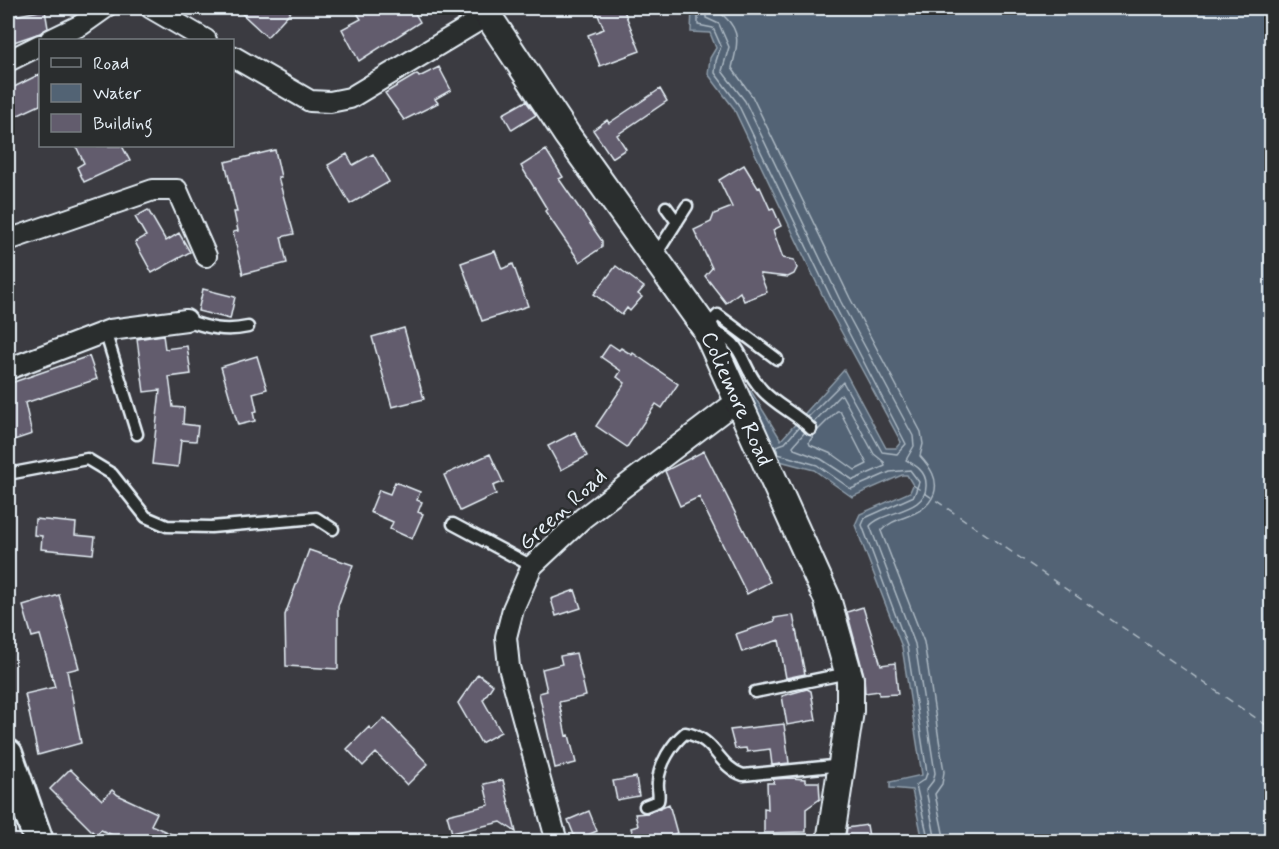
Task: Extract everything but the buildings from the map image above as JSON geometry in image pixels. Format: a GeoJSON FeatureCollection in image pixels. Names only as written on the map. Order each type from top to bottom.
{"type":"FeatureCollection","features":[{"type":"Feature","properties":{"kind":"main road"},"geometry":{"type":"LineString","coordinates":[[8,761],[39,842]]}},
{"type":"Feature","properties":{"kind":"street"},"geometry":{"type":"LineString","coordinates":[[52,39],[81,25],[105,8]]}},
{"type":"Feature","properties":{"kind":"street"},"geometry":{"type":"LineString","coordinates":[[151,8],[204,39]]}},
{"type":"Feature","properties":{"kind":"street"},"geometry":{"type":"LineString","coordinates":[[234,57],[310,101],[330,102],[350,98],[486,11]]}},
{"type":"Feature","properties":{"kind":"street","name":"Coliemore Road"},"geometry":{"type":"LineString","coordinates":[[486,11],[567,135],[705,328],[826,598],[848,673],[850,711],[830,842]]}},
{"type":"Feature","properties":{"kind":"street"},"geometry":{"type":"LineString","coordinates":[[8,62],[39,46]]}},
{"type":"Feature","properties":{"kind":"street"},"geometry":{"type":"LineString","coordinates":[[8,240],[153,190],[177,190],[206,256]]}},
{"type":"Feature","properties":{"kind":"street"},"geometry":{"type":"LineString","coordinates":[[8,369],[105,331],[186,320]]}},
{"type":"Feature","properties":{"kind":"street","name":"Green Road"},"geometry":{"type":"LineString","coordinates":[[557,842],[509,667],[506,637],[513,609],[532,566],[583,518],[737,401]]}},
{"type":"Feature","properties":{"kind":"lane"},"geometry":{"type":"LineString","coordinates":[[655,256],[687,206]]}},
{"type":"Feature","properties":{"kind":"lane"},"geometry":{"type":"LineString","coordinates":[[666,207],[677,222]]}},
{"type":"Feature","properties":{"kind":"lane"},"geometry":{"type":"LineString","coordinates":[[777,359],[718,315],[705,328],[734,342],[764,392],[800,417],[811,429]]}},
{"type":"Feature","properties":{"kind":"lane"},"geometry":{"type":"LineString","coordinates":[[186,320],[209,329],[231,330],[248,327]]}},
{"type":"Feature","properties":{"kind":"lane"},"geometry":{"type":"LineString","coordinates":[[105,331],[137,434]]}},
{"type":"Feature","properties":{"kind":"lane"},"geometry":{"type":"LineString","coordinates":[[8,474],[87,459],[111,474],[146,517],[167,526],[211,527],[316,518],[333,529]]}},
{"type":"Feature","properties":{"kind":"lane"},"geometry":{"type":"LineString","coordinates":[[453,524],[532,566]]}},
{"type":"Feature","properties":{"kind":"lane"},"geometry":{"type":"LineString","coordinates":[[755,692],[848,673]]}},
{"type":"Feature","properties":{"kind":"lane"},"geometry":{"type":"LineString","coordinates":[[645,806],[658,801],[658,782],[661,770],[674,743],[685,733],[699,735],[734,772],[743,776],[843,765]]}},
{"type":"Feature","properties":{"kind":"water"},"geometry":{"type":"Polygon","coordinates":[[[692,8],[1271,8],[1271,841],[923,841],[912,790],[890,788],[890,782],[922,775],[902,647],[855,525],[860,514],[910,492],[913,485],[907,475],[902,475],[852,497],[814,470],[776,460],[746,392],[751,391],[781,440],[844,370],[886,448],[896,448],[901,442],[829,309],[733,107],[708,74],[710,58],[716,48],[710,33],[691,32],[692,8]]]}},
{"type":"Feature","properties":{"kind":"ferry route"},"geometry":{"type":"LineString","coordinates":[[913,485],[1272,729]]}}]}
